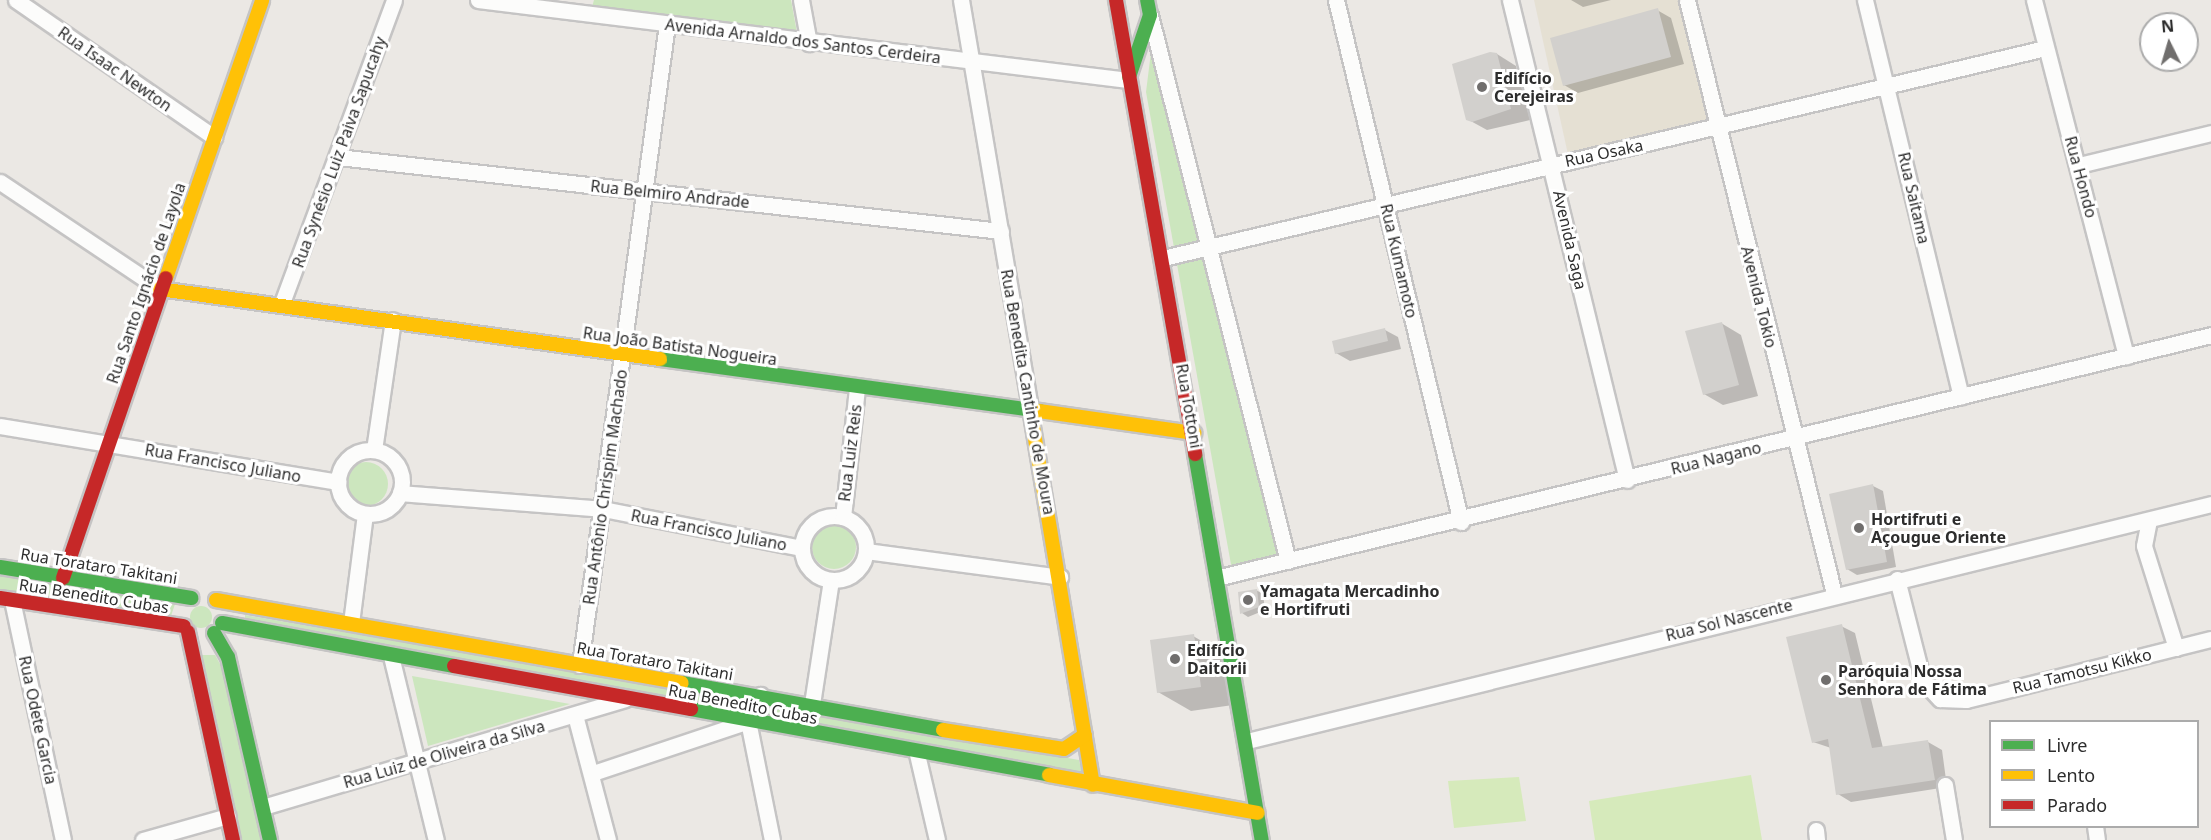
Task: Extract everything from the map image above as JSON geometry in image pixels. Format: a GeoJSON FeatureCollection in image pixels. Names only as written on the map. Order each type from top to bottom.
{"type":"FeatureCollection","features":[{"type":"Feature","properties":{"kind":"street","name":"Rua Isaac Newton"},"geometry":{"type":"LineString","coordinates":[[16,0],[214,137]]}},
{"type":"Feature","properties":{"kind":"street","name":"Rua Santo Ignácio de Layola"},"geometry":{"type":"LineString","coordinates":[[63,578],[160,289],[262,0]]}},
{"type":"Feature","properties":{"kind":"street","name":"Rua Synésio Luiz Paiva Sapucahy"},"geometry":{"type":"LineString","coordinates":[[282,303],[338,158],[394,0]]}},
{"type":"Feature","properties":{"kind":"street","name":"Avenida Arnaldo dos Santos Cerdeira"},"geometry":{"type":"LineString","coordinates":[[478,0],[568,5],[667,24],[972,63],[1128,80]]}},
{"type":"Feature","properties":{"kind":"street"},"geometry":{"type":"LineString","coordinates":[[801,0],[809,43]]}},
{"type":"Feature","properties":{"kind":"street","name":"Rua Benedita Cantinho de Moura"},"geometry":{"type":"LineString","coordinates":[[961,0],[1060,577],[1093,785]]}},
{"type":"Feature","properties":{"kind":"street","name":"Rua Tottoni"},"geometry":{"type":"LineString","coordinates":[[1116,0],[1128,80],[1163,258],[1220,577],[1262,840]]}},
{"type":"Feature","properties":{"kind":"street","name":"Rua Kumamoto"},"geometry":{"type":"LineString","coordinates":[[1336,0],[1461,522]]}},
{"type":"Feature","properties":{"kind":"street","name":"Avenida Saga"},"geometry":{"type":"LineString","coordinates":[[1510,0],[1552,164],[1627,480]]}},
{"type":"Feature","properties":{"kind":"street","name":"Avenida Tokio"},"geometry":{"type":"LineString","coordinates":[[1687,0],[1717,129],[1834,594]]}},
{"type":"Feature","properties":{"kind":"street","name":"Rua Saitama"},"geometry":{"type":"LineString","coordinates":[[1865,0],[1961,397]]}},
{"type":"Feature","properties":{"kind":"street","name":"Rua Hondo"},"geometry":{"type":"LineString","coordinates":[[2034,0],[2045,48],[2079,165],[2126,356]]}},
{"type":"Feature","properties":{"kind":"street"},"geometry":{"type":"LineString","coordinates":[[1128,80],[1149,7]]}},
{"type":"Feature","properties":{"kind":"street"},"geometry":{"type":"LineString","coordinates":[[1149,7],[1288,561]]}},
{"type":"Feature","properties":{"kind":"street","name":"Rua Antônio Chrispim Machado"},"geometry":{"type":"LineString","coordinates":[[580,665],[648,191],[667,24]]}},
{"type":"Feature","properties":{"kind":"street","name":"Rua Osaka"},"geometry":{"type":"LineString","coordinates":[[1163,258],[1211,250],[1552,164],[1717,129],[2045,48]]}},
{"type":"Feature","properties":{"kind":"street"},"geometry":{"type":"LineString","coordinates":[[2079,165],[2211,133]]}},
{"type":"Feature","properties":{"kind":"street","name":"Rua Belmiro Andrade"},"geometry":{"type":"LineString","coordinates":[[338,158],[1001,231]]}},
{"type":"Feature","properties":{"kind":"street"},"geometry":{"type":"LineString","coordinates":[[0,182],[160,289]]}},
{"type":"Feature","properties":{"kind":"street","name":"Rua João Batista Nogueira"},"geometry":{"type":"LineString","coordinates":[[160,289],[282,303],[858,388],[1030,409],[1194,434]]}},
{"type":"Feature","properties":{"kind":"street"},"geometry":{"type":"LineString","coordinates":[[374,450],[393,320]]}},
{"type":"Feature","properties":{"kind":"street","name":"Rua Nagano"},"geometry":{"type":"LineString","coordinates":[[1220,577],[1461,522],[2211,335]]}},
{"type":"Feature","properties":{"kind":"street","name":"Rua Luiz Reis"},"geometry":{"type":"LineString","coordinates":[[843,517],[858,388]]}},
{"type":"Feature","properties":{"kind":"street","name":"Rua Francisco Juliano"},"geometry":{"type":"LineString","coordinates":[[0,426],[338,482]]}},
{"type":"Feature","properties":{"kind":"street"},"geometry":{"type":"LineString","coordinates":[[374,450],[395,462],[400,493],[383,512],[365,514],[345,502],[338,482],[347,459],[374,450]]}},
{"type":"Feature","properties":{"kind":"street","name":"Rua Francisco Juliano"},"geometry":{"type":"LineString","coordinates":[[400,493],[603,509],[802,548]]}},
{"type":"Feature","properties":{"kind":"street","name":"Rua Sol Nascente"},"geometry":{"type":"LineString","coordinates":[[1247,741],[1834,594],[2211,504]]}},
{"type":"Feature","properties":{"kind":"street"},"geometry":{"type":"LineString","coordinates":[[351,623],[365,514]]}},
{"type":"Feature","properties":{"kind":"street"},"geometry":{"type":"LineString","coordinates":[[843,517],[859,528],[866,551],[857,571],[831,580],[809,568],[802,548],[812,526],[843,517]]}},
{"type":"Feature","properties":{"kind":"street"},"geometry":{"type":"LineString","coordinates":[[2149,520],[2144,546],[2176,648]]}},
{"type":"Feature","properties":{"kind":"street"},"geometry":{"type":"LineString","coordinates":[[866,551],[1060,577]]}},
{"type":"Feature","properties":{"kind":"street","name":"Rua Torataro Takitani"},"geometry":{"type":"LineString","coordinates":[[0,567],[192,598]]}},
{"type":"Feature","properties":{"kind":"street","name":"Rua Tamotsu Kikko"},"geometry":{"type":"LineString","coordinates":[[1897,579],[1923,681],[1940,699],[1966,700],[2211,639]]}},
{"type":"Feature","properties":{"kind":"street"},"geometry":{"type":"LineString","coordinates":[[812,704],[831,580]]}},
{"type":"Feature","properties":{"kind":"street"},"geometry":{"type":"LineString","coordinates":[[233,840],[181,614],[192,598],[216,600],[218,628],[228,657],[270,840]]}},
{"type":"Feature","properties":{"kind":"street","name":"Rua Benedito Cubas"},"geometry":{"type":"LineString","coordinates":[[6,599],[186,629]]}},
{"type":"Feature","properties":{"kind":"street","name":"Rua Odete Garcia"},"geometry":{"type":"LineString","coordinates":[[6,599],[63,840]]}},
{"type":"Feature","properties":{"kind":"street","name":"Rua Torataro Takitani"},"geometry":{"type":"LineString","coordinates":[[216,600],[812,704],[1039,747],[1064,749],[1085,735]]}},
{"type":"Feature","properties":{"kind":"street"},"geometry":{"type":"LineString","coordinates":[[186,629],[204,637],[218,628]]}},
{"type":"Feature","properties":{"kind":"street","name":"Rua Benedito Cubas"},"geometry":{"type":"LineString","coordinates":[[218,628],[391,656],[1093,785],[1258,813]]}},
{"type":"Feature","properties":{"kind":"street"},"geometry":{"type":"LineString","coordinates":[[391,656],[436,840]]}},
{"type":"Feature","properties":{"kind":"street"},"geometry":{"type":"LineString","coordinates":[[760,695],[748,721],[772,840]]}},
{"type":"Feature","properties":{"kind":"street","name":"Rua Luiz de Oliveira da Silva"},"geometry":{"type":"LineString","coordinates":[[263,807],[625,699]]}},
{"type":"Feature","properties":{"kind":"street"},"geometry":{"type":"LineString","coordinates":[[575,715],[594,773],[608,840]]}},
{"type":"Feature","properties":{"kind":"street"},"geometry":{"type":"LineString","coordinates":[[594,773],[748,721]]}},
{"type":"Feature","properties":{"kind":"street"},"geometry":{"type":"LineString","coordinates":[[1033,774],[1039,747]]}},
{"type":"Feature","properties":{"kind":"street"},"geometry":{"type":"LineString","coordinates":[[917,753],[937,840]]}},
{"type":"Feature","properties":{"kind":"street"},"geometry":{"type":"LineString","coordinates":[[1945,785],[1954,840]]}},
{"type":"Feature","properties":{"kind":"street"},"geometry":{"type":"LineString","coordinates":[[143,840],[228,816]]}},
{"type":"Feature","properties":{"kind":"shaded area"},"geometry":{"type":"Polygon","coordinates":[[[1534,0],[1679,0],[1711,122],[1569,159],[1534,0]]]}},
{"type":"Feature","properties":{"kind":"green space"},"geometry":{"type":"Polygon","coordinates":[[[594,0],[791,0],[797,33],[592,7],[594,0]]]}},
{"type":"Feature","properties":{"kind":"green space"},"geometry":{"type":"Polygon","coordinates":[[[1151,52],[1281,558],[1232,570],[1146,92],[1151,52]]]}},
{"type":"Feature","properties":{"kind":"green space"},"geometry":{"type":"Polygon","coordinates":[[[366,462],[375,463],[382,468],[387,475],[387,493],[382,500],[375,505],[366,506],[357,505],[350,500],[345,493],[344,484],[345,475],[350,468],[357,463],[366,462]]]}},
{"type":"Feature","properties":{"kind":"green space"},"geometry":{"type":"Polygon","coordinates":[[[834,525],[843,526],[850,531],[855,538],[855,556],[850,563],[843,568],[834,569],[825,568],[818,563],[813,556],[812,547],[813,538],[818,531],[825,526],[834,525]]]}},
{"type":"Feature","properties":{"kind":"green space"},"geometry":{"type":"Polygon","coordinates":[[[0,574],[175,604],[170,619],[0,594],[0,574]]]}},
{"type":"Feature","properties":{"kind":"green space"},"geometry":{"type":"Polygon","coordinates":[[[201,606],[209,609],[212,617],[209,625],[201,628],[193,625],[190,617],[193,609],[201,606]]]}},
{"type":"Feature","properties":{"kind":"green space"},"geometry":{"type":"Polygon","coordinates":[[[245,615],[1079,760],[1082,773],[245,621],[245,615]]]}},
{"type":"Feature","properties":{"kind":"green space"},"geometry":{"type":"Polygon","coordinates":[[[202,655],[215,655],[224,671],[261,840],[241,840],[202,655]]]}},
{"type":"Feature","properties":{"kind":"green space"},"geometry":{"type":"Polygon","coordinates":[[[412,676],[570,704],[428,746],[412,676]]]}},
{"type":"Feature","properties":{"kind":"green space"},"geometry":{"type":"Polygon","coordinates":[[[1751,775],[1762,840],[1595,840],[1589,801],[1751,775]]]}},
{"type":"Feature","properties":{"kind":"green space"},"geometry":{"type":"Polygon","coordinates":[[[1519,777],[1526,821],[1454,828],[1448,781],[1519,777]]]}},
{"type":"Feature","properties":{"kind":"building"},"geometry":{"type":"Polygon","coordinates":[[[1658,8],[1671,57],[1563,86],[1550,38],[1658,8]]]}},
{"type":"Feature","properties":{"kind":"building","name":"Edifício Cerejeiras"},"geometry":{"type":"Polygon","coordinates":[[[1490,52],[1497,53],[1511,109],[1472,122],[1466,120],[1452,64],[1490,52]]]}},
{"type":"Feature","properties":{"kind":"building"},"geometry":{"type":"Polygon","coordinates":[[[1722,322],[1739,385],[1703,395],[1685,331],[1722,322]]]}},
{"type":"Feature","properties":{"kind":"building"},"geometry":{"type":"Polygon","coordinates":[[[1385,328],[1388,341],[1335,354],[1332,341],[1385,328]]]}},
{"type":"Feature","properties":{"kind":"building","name":"Hortifruti e Açougue Oriente"},"geometry":{"type":"Polygon","coordinates":[[[1873,484],[1887,562],[1846,570],[1829,494],[1873,484]]]}},
{"type":"Feature","properties":{"kind":"building","name":"Yamagata Mercadinho e Hortifruti"},"geometry":{"type":"Polygon","coordinates":[[[1257,589],[1259,607],[1240,614],[1238,592],[1257,589]]]}},
{"type":"Feature","properties":{"kind":"building"},"geometry":{"type":"Polygon","coordinates":[[[1842,624],[1872,748],[1928,740],[1935,780],[1836,795],[1828,739],[1812,743],[1786,637],[1842,624]]]}},
{"type":"Feature","properties":{"kind":"building","name":"Edifício Daitorii"},"geometry":{"type":"Polygon","coordinates":[[[1194,634],[1201,687],[1157,693],[1150,640],[1194,634]]]}},
{"type":"Feature","properties":{"kind":"traffic: fast"},"geometry":{"type":"LineString","coordinates":[[1129,77],[1150,15],[1147,0]]}},
{"type":"Feature","properties":{"kind":"traffic: fast"},"geometry":{"type":"LineString","coordinates":[[660,359],[1039,411]]}},
{"type":"Feature","properties":{"kind":"traffic: fast"},"geometry":{"type":"LineString","coordinates":[[1195,454],[1262,840]]}},
{"type":"Feature","properties":{"kind":"traffic: fast"},"geometry":{"type":"LineString","coordinates":[[0,567],[192,598]]}},
{"type":"Feature","properties":{"kind":"traffic: fast"},"geometry":{"type":"LineString","coordinates":[[222,623],[454,666]]}},
{"type":"Feature","properties":{"kind":"traffic: fast"},"geometry":{"type":"LineString","coordinates":[[214,633],[228,657],[270,840]]}},
{"type":"Feature","properties":{"kind":"traffic: fast"},"geometry":{"type":"LineString","coordinates":[[682,683],[943,730]]}},
{"type":"Feature","properties":{"kind":"traffic: fast"},"geometry":{"type":"LineString","coordinates":[[691,709],[1049,775]]}},
{"type":"Feature","properties":{"kind":"traffic: slow"},"geometry":{"type":"LineString","coordinates":[[166,278],[262,0]]}},
{"type":"Feature","properties":{"kind":"traffic: slow"},"geometry":{"type":"LineString","coordinates":[[160,289],[660,359]]}},
{"type":"Feature","properties":{"kind":"traffic: slow"},"geometry":{"type":"LineString","coordinates":[[1030,409],[1093,785]]}},
{"type":"Feature","properties":{"kind":"traffic: slow"},"geometry":{"type":"LineString","coordinates":[[1039,411],[1194,433]]}},
{"type":"Feature","properties":{"kind":"traffic: slow"},"geometry":{"type":"LineString","coordinates":[[216,600],[682,683]]}},
{"type":"Feature","properties":{"kind":"traffic: slow"},"geometry":{"type":"LineString","coordinates":[[943,730],[1064,749],[1085,735]]}},
{"type":"Feature","properties":{"kind":"traffic: slow"},"geometry":{"type":"LineString","coordinates":[[1049,775],[1258,813]]}},
{"type":"Feature","properties":{"kind":"traffic: jam"},"geometry":{"type":"LineString","coordinates":[[1116,0],[1195,454]]}},
{"type":"Feature","properties":{"kind":"traffic: jam"},"geometry":{"type":"LineString","coordinates":[[63,578],[166,278]]}},
{"type":"Feature","properties":{"kind":"traffic: jam"},"geometry":{"type":"LineString","coordinates":[[0,598],[184,626]]}},
{"type":"Feature","properties":{"kind":"traffic: jam"},"geometry":{"type":"LineString","coordinates":[[188,632],[233,840]]}},
{"type":"Feature","properties":{"kind":"traffic: jam"},"geometry":{"type":"LineString","coordinates":[[454,666],[691,709]]}},
{"type":"Feature","properties":{"kind":"place","name":"Edifício Cerejeiras"},"geometry":{"type":"Point","coordinates":[1482,87]}},
{"type":"Feature","properties":{"kind":"place","name":"Hortifruti e Açougue Oriente"},"geometry":{"type":"Point","coordinates":[1859,528]}},
{"type":"Feature","properties":{"kind":"place","name":"Yamagata Mercadinho e Hortifruti"},"geometry":{"type":"Point","coordinates":[1248,600]}},
{"type":"Feature","properties":{"kind":"place","name":"Edifício Daitorii"},"geometry":{"type":"Point","coordinates":[1175,659]}},
{"type":"Feature","properties":{"kind":"place","name":"Paróquia Nossa Senhora de Fátima"},"geometry":{"type":"Point","coordinates":[1826,680]}}]}
